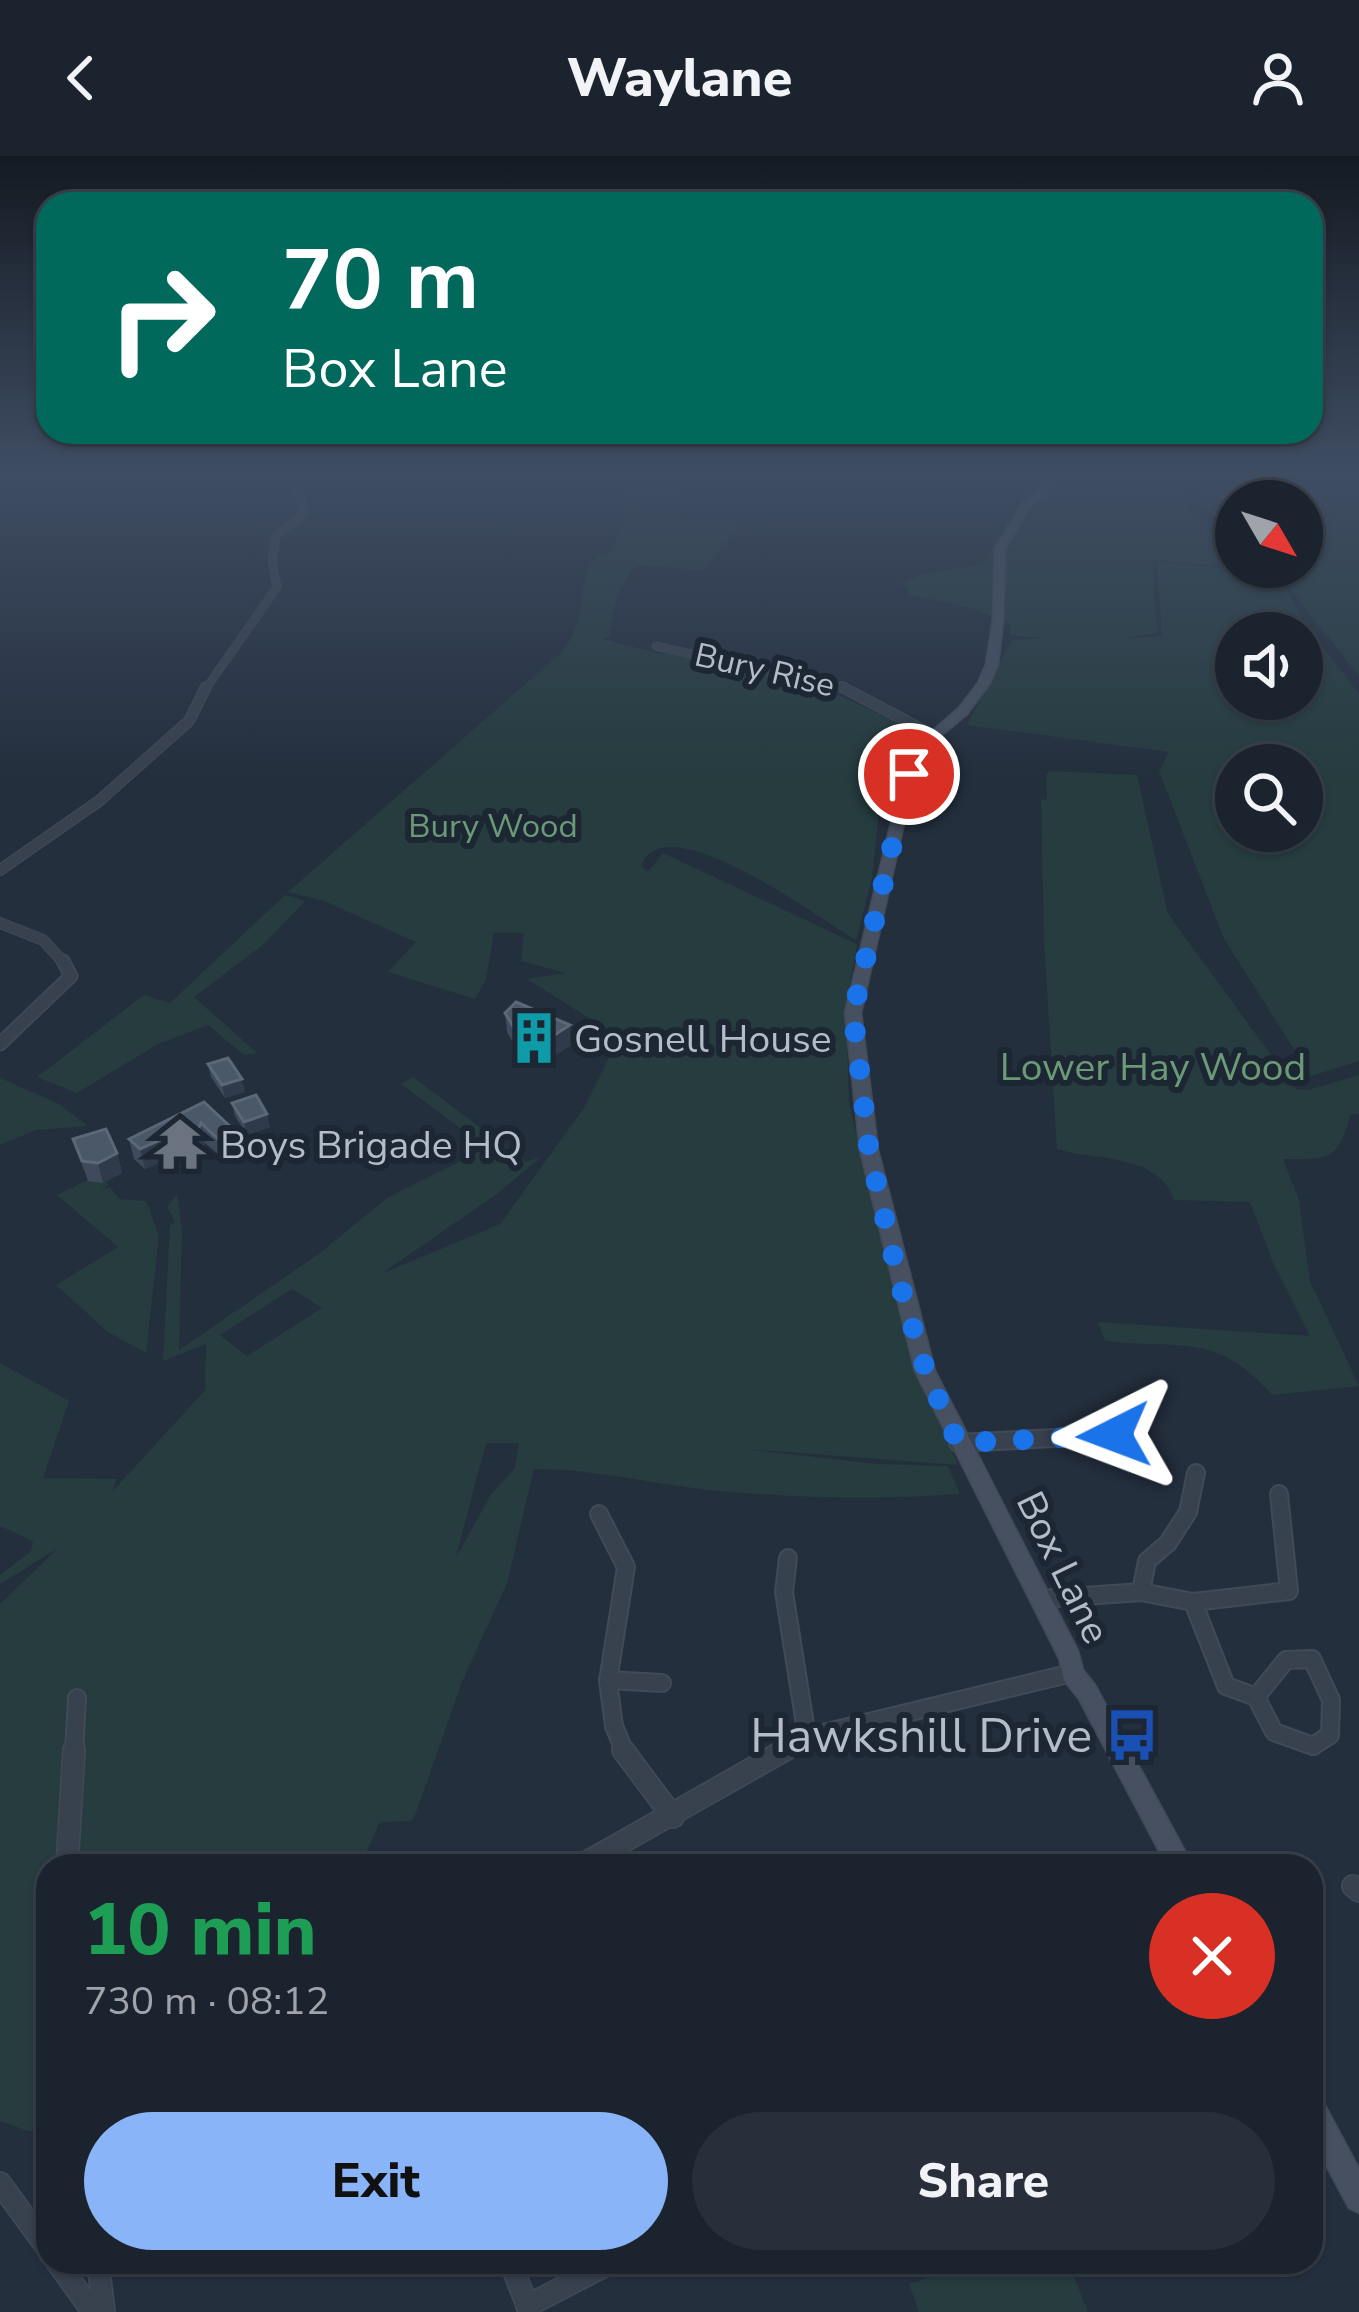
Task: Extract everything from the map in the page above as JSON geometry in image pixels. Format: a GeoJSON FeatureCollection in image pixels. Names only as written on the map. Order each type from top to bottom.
{"type":"FeatureCollection","features":[{"type":"Feature","properties":{"kind":"main road","name":"Box Lane"},"geometry":{"type":"LineString","coordinates":[[998,574],[992,664],[963,711],[914,752],[853,1013],[869,1150],[899,1281],[926,1371],[958,1443],[1041,1598],[1070,1658],[1072,1673],[1087,1692],[1174,1854]]}},
{"type":"Feature","properties":{"kind":"main road"},"geometry":{"type":"LineString","coordinates":[[1323,2130],[1359,2198]]}},
{"type":"Feature","properties":{"kind":"street"},"geometry":{"type":"LineString","coordinates":[[0,870],[99,801],[189,721],[205,688],[277,587],[275,574]]}},
{"type":"Feature","properties":{"kind":"street","name":"Bury Rise"},"geometry":{"type":"LineString","coordinates":[[656,646],[848,688],[933,735]]}},
{"type":"Feature","properties":{"kind":"street"},"geometry":{"type":"LineString","coordinates":[[0,923],[31,930],[68,967],[70,976],[0,1043]]}},
{"type":"Feature","properties":{"kind":"street"},"geometry":{"type":"LineString","coordinates":[[958,1443],[1114,1435]]}},
{"type":"Feature","properties":{"kind":"street"},"geometry":{"type":"LineString","coordinates":[[1141,1592],[1147,1561],[1171,1545],[1194,1504],[1196,1473]]}},
{"type":"Feature","properties":{"kind":"street"},"geometry":{"type":"LineString","coordinates":[[1041,1598],[1141,1592],[1193,1601],[1289,1591],[1279,1494]]}},
{"type":"Feature","properties":{"kind":"street"},"geometry":{"type":"LineString","coordinates":[[599,1514],[626,1567],[606,1655],[609,1709],[623,1751],[673,1817]]}},
{"type":"Feature","properties":{"kind":"street"},"geometry":{"type":"LineString","coordinates":[[788,1558],[784,1592],[807,1737]]}},
{"type":"Feature","properties":{"kind":"street"},"geometry":{"type":"LineString","coordinates":[[1193,1601],[1226,1686],[1256,1697],[1274,1732],[1312,1746],[1330,1736],[1331,1700],[1312,1660],[1286,1660],[1256,1697]]}},
{"type":"Feature","properties":{"kind":"street"},"geometry":{"type":"LineString","coordinates":[[603,1854],[807,1737],[1072,1673]]}},
{"type":"Feature","properties":{"kind":"street"},"geometry":{"type":"LineString","coordinates":[[608,1680],[662,1683]]}},
{"type":"Feature","properties":{"kind":"street"},"geometry":{"type":"LineString","coordinates":[[68,1854],[77,1698]]}},
{"type":"Feature","properties":{"kind":"street"},"geometry":{"type":"LineString","coordinates":[[0,2183],[36,2232]]}},
{"type":"Feature","properties":{"kind":"street"},"geometry":{"type":"LineString","coordinates":[[66,2274],[93,2312]]}},
{"type":"Feature","properties":{"kind":"street"},"geometry":{"type":"LineString","coordinates":[[99,2274],[104,2312]]}},
{"type":"Feature","properties":{"kind":"street"},"geometry":{"type":"LineString","coordinates":[[515,2274],[529,2309],[591,2274]]}},
{"type":"Feature","properties":{"kind":"green space","name":"Bury Wood"},"geometry":{"type":"Polygon","coordinates":[[[587,574],[630,574],[618,593],[609,637],[603,639],[661,654],[722,662],[714,672],[725,662],[811,683],[917,731],[903,741],[883,771],[872,878],[856,940],[779,891],[710,856],[680,847],[655,850],[641,866],[648,872],[663,853],[857,944],[846,1006],[849,1103],[907,1344],[958,1465],[744,1449],[877,1464],[948,1466],[960,1494],[779,1495],[534,1469],[507,1583],[462,1682],[412,1821],[380,1822],[365,1854],[36,1854],[36,2131],[0,2121],[0,1604],[57,1549],[0,1584],[0,1575],[31,1551],[33,1541],[0,1526],[0,1363],[69,1401],[43,1478],[117,1479],[112,1492],[205,1390],[206,1344],[163,1361],[170,1226],[175,1222],[167,1207],[177,1194],[182,1230],[179,1350],[320,1253],[387,1198],[487,1148],[401,1084],[413,1077],[526,1162],[541,1157],[497,1194],[381,1274],[500,1224],[584,1108],[619,1037],[527,979],[566,973],[521,961],[524,933],[494,933],[486,979],[475,999],[388,972],[416,942],[324,901],[288,892],[562,652],[575,630],[587,574]],[[292,1289],[220,1335],[247,1356],[322,1308],[292,1289]],[[486,1443],[456,1557],[492,1493],[515,1468],[519,1443],[486,1443]]]}},
{"type":"Feature","properties":{"kind":"green space"},"geometry":{"type":"Polygon","coordinates":[[[925,574],[1153,574],[1157,633],[1125,638],[1162,636],[1158,574],[1215,574],[1215,588],[1287,588],[1299,612],[1215,612],[1215,720],[1323,720],[1323,647],[1359,694],[1359,1061],[1311,1076],[1224,939],[1159,771],[1169,752],[967,725],[1012,640],[1043,638],[1010,635],[1010,624],[974,609],[907,594],[909,588],[901,584],[925,574]]]}},
{"type":"Feature","properties":{"kind":"green space"},"geometry":{"type":"Polygon","coordinates":[[[1323,574],[1359,574],[1359,676],[1323,631],[1323,612],[1308,612],[1289,588],[1323,588],[1323,574]]]}},
{"type":"Feature","properties":{"kind":"green space","name":"Lower Hay Wood"},"geometry":{"type":"Polygon","coordinates":[[[1050,771],[1137,775],[1168,914],[1296,1089],[1359,1075],[1359,1114],[1350,1115],[1335,1150],[1320,1158],[1283,1159],[1299,1200],[1310,1281],[1359,1386],[1272,1395],[1252,1375],[1215,1352],[1105,1341],[1098,1322],[1310,1336],[1274,1265],[1250,1202],[1174,1200],[1166,1185],[1141,1166],[1057,1149],[1041,799],[1047,800],[1050,771]]]}},
{"type":"Feature","properties":{"kind":"green space"},"geometry":{"type":"Polygon","coordinates":[[[285,895],[305,901],[263,945],[194,997],[257,1053],[244,1055],[208,1025],[158,1044],[77,1093],[37,1077],[144,995],[170,1003],[285,895]]]}},
{"type":"Feature","properties":{"kind":"green space"},"geometry":{"type":"Polygon","coordinates":[[[0,1078],[59,1104],[88,1126],[36,1130],[0,1145],[0,1078]]]}},
{"type":"Feature","properties":{"kind":"green space"},"geometry":{"type":"Polygon","coordinates":[[[98,1175],[109,1185],[100,1191],[110,1187],[119,1199],[146,1201],[159,1235],[146,1353],[108,1332],[56,1285],[118,1247],[57,1195],[98,1175]]]}},
{"type":"Feature","properties":{"kind":"green space"},"geometry":{"type":"Polygon","coordinates":[[[941,2274],[1073,2274],[1088,2312],[919,2312],[909,2284],[941,2274]]]}},
{"type":"Feature","properties":{"kind":"building"},"geometry":{"type":"Polygon","coordinates":[[[516,1002],[570,1025],[548,1039],[519,1036],[505,1013],[516,1002]]]}},
{"type":"Feature","properties":{"kind":"building"},"geometry":{"type":"Polygon","coordinates":[[[228,1058],[242,1079],[222,1085],[208,1064],[228,1058]]]}},
{"type":"Feature","properties":{"kind":"building"},"geometry":{"type":"Polygon","coordinates":[[[256,1095],[267,1114],[244,1122],[232,1103],[256,1095]]]}},
{"type":"Feature","properties":{"kind":"building"},"geometry":{"type":"Polygon","coordinates":[[[204,1102],[235,1131],[218,1139],[201,1123],[194,1141],[187,1144],[169,1136],[140,1149],[129,1139],[204,1102]]]}},
{"type":"Feature","properties":{"kind":"building"},"geometry":{"type":"Polygon","coordinates":[[[106,1129],[117,1153],[98,1163],[82,1161],[73,1139],[106,1129]]]}},
{"type":"Feature","properties":{"kind":"place","name":"Gosnell House"},"geometry":{"type":"Point","coordinates":[534,1038]}},
{"type":"Feature","properties":{"kind":"place","name":"Boys Brigade HQ"},"geometry":{"type":"Point","coordinates":[180,1144]}},
{"type":"Feature","properties":{"kind":"place","name":"Hawkshill Drive"},"geometry":{"type":"Point","coordinates":[1132,1735]}},
{"type":"Feature","properties":{"kind":"route"},"geometry":{"type":"LineString","coordinates":[[909,774],[853,1013],[869,1150],[918,1350],[958,1443],[1114,1435]]}}]}
